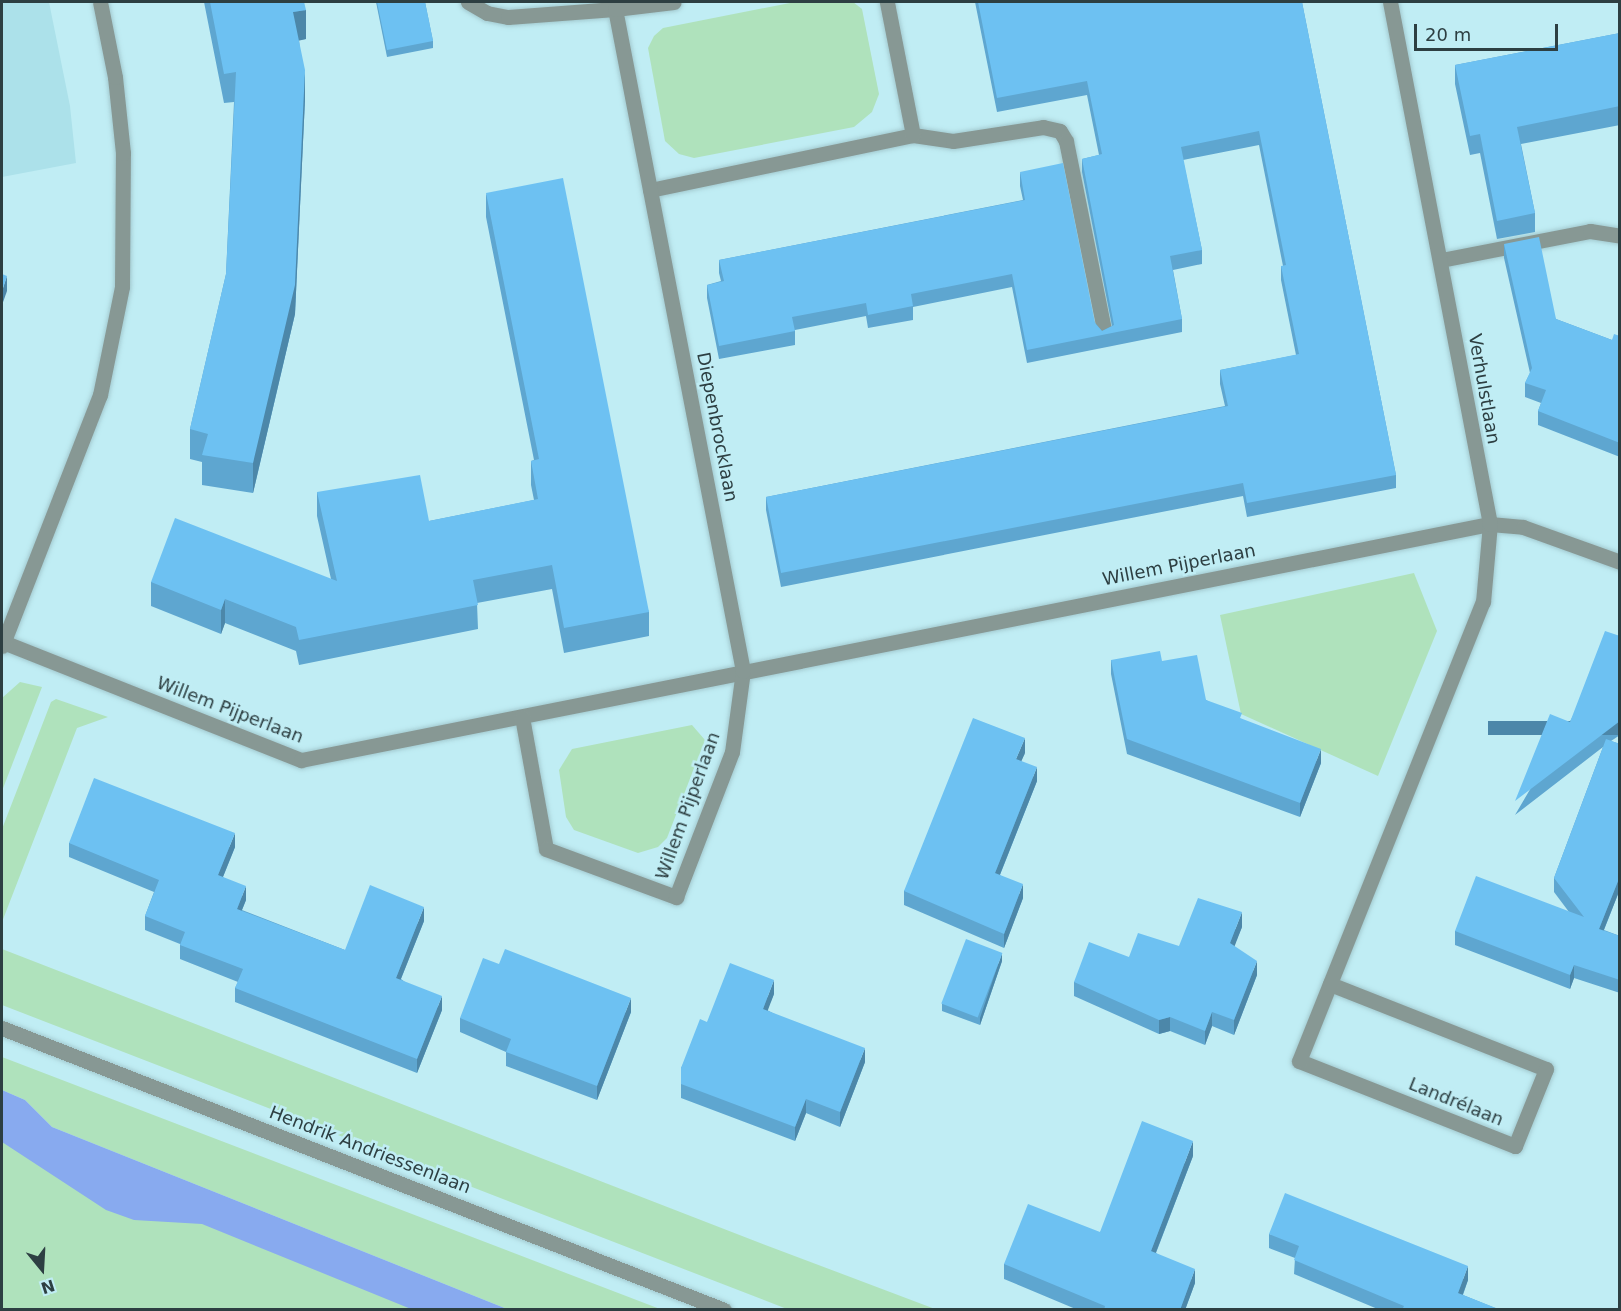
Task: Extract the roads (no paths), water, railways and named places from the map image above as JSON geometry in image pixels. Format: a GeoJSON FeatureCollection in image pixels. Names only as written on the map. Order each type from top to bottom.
{"type":"FeatureCollection","features":[{"type":"Feature","properties":{"kind":"street"},"geometry":{"type":"LineString","coordinates":[[2,644],[100,394],[122,287],[123,153],[115,77],[100,2]]}},
{"type":"Feature","properties":{"kind":"street"},"geometry":{"type":"LineString","coordinates":[[468,2],[487,13],[508,17],[675,2]]}},
{"type":"Feature","properties":{"kind":"street"},"geometry":{"type":"LineString","coordinates":[[887,2],[913,135]]}},
{"type":"Feature","properties":{"kind":"street","name":"Verhulstlaan"},"geometry":{"type":"LineString","coordinates":[[1390,2],[1490,524]]}},
{"type":"Feature","properties":{"kind":"street","name":"Diepenbrocklaan"},"geometry":{"type":"LineString","coordinates":[[615,9],[743,671]]}},
{"type":"Feature","properties":{"kind":"street"},"geometry":{"type":"LineString","coordinates":[[650,190],[913,135],[954,141],[1043,127],[1060,131],[1066,141],[1105,335]]}},
{"type":"Feature","properties":{"kind":"street"},"geometry":{"type":"LineString","coordinates":[[1441,260],[1590,231],[1620,236]]}},
{"type":"Feature","properties":{"kind":"street","name":"Willem Pijperlaan"},"geometry":{"type":"LineString","coordinates":[[2,644],[302,760],[1490,524],[1523,527],[1620,562]]}},
{"type":"Feature","properties":{"kind":"street","name":"Landrélaan"},"geometry":{"type":"LineString","coordinates":[[1330,984],[1546,1069],[1515,1146],[1299,1061],[1483,602],[1490,524]]}},
{"type":"Feature","properties":{"kind":"street","name":"Willem Pijperlaan"},"geometry":{"type":"LineString","coordinates":[[522,717],[546,849],[676,897],[732,752],[743,671]]}},
{"type":"Feature","properties":{"kind":"street","name":"Hendrik Andriessenlaan"},"geometry":{"type":"LineString","coordinates":[[2,1028],[724,1310]]}},
{"type":"Feature","properties":{"kind":"water"},"geometry":{"type":"Polygon","coordinates":[[[2,1090],[25,1100],[52,1127],[507,1309],[411,1309],[202,1224],[134,1220],[106,1210],[2,1142],[2,1090]]]}}]}
